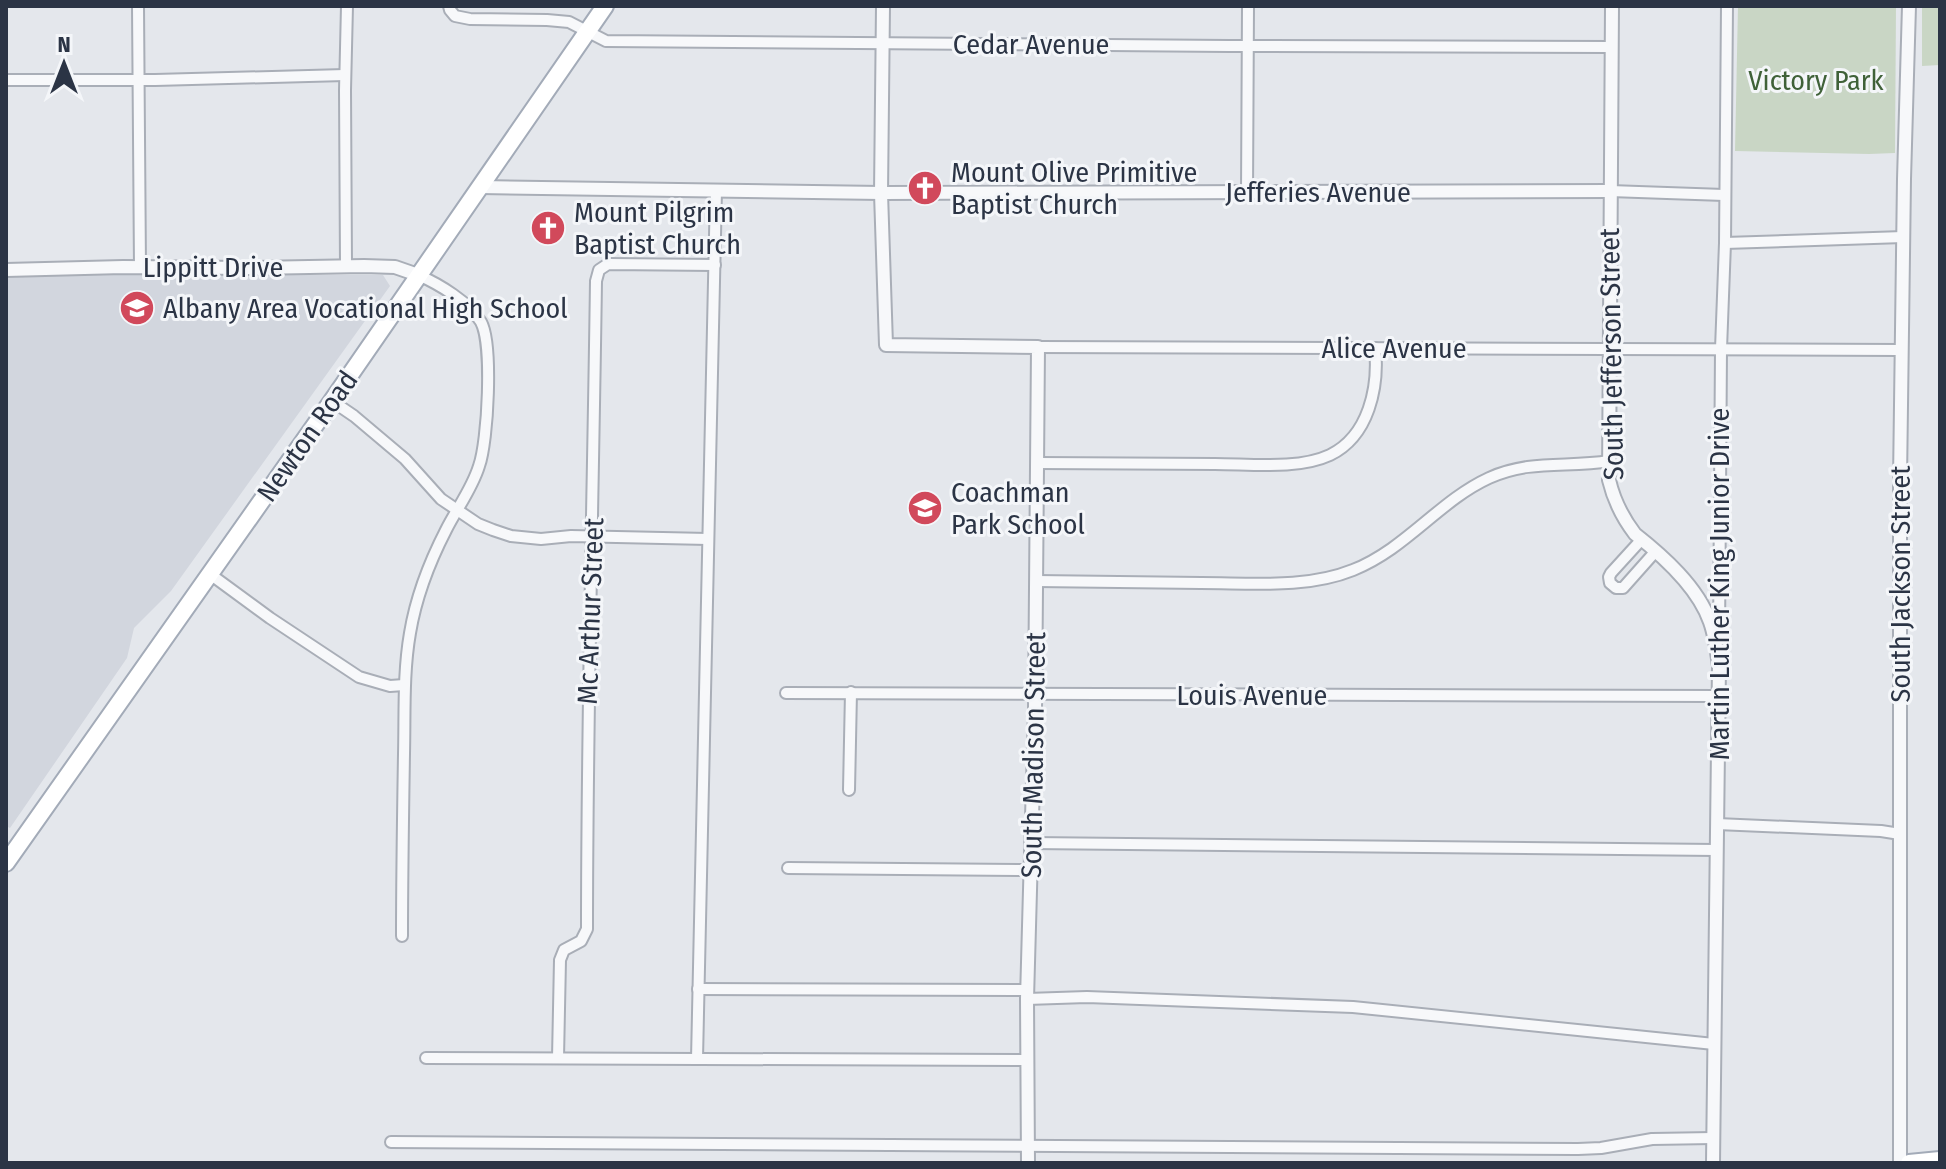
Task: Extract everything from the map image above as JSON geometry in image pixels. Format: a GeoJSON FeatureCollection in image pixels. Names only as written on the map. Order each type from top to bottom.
{"type":"FeatureCollection","features":[{"type":"Feature","properties":{"kind":"main road","name":"Newton Road"},"geometry":{"type":"LineString","coordinates":[[6,863],[332,401],[605,6]]}},
{"type":"Feature","properties":{"kind":"main road"},"geometry":{"type":"LineString","coordinates":[[1909,1163],[1940,1160]]}},
{"type":"Feature","properties":{"kind":"street"},"geometry":{"type":"LineString","coordinates":[[138,6],[140,268]]}},
{"type":"Feature","properties":{"kind":"street"},"geometry":{"type":"LineString","coordinates":[[346,266],[347,6]]}},
{"type":"Feature","properties":{"kind":"street","name":"Cedar Avenue"},"geometry":{"type":"LineString","coordinates":[[449,6],[455,16],[470,19],[569,22],[606,41],[1612,47]]}},
{"type":"Feature","properties":{"kind":"street"},"geometry":{"type":"LineString","coordinates":[[881,193],[883,6]]}},
{"type":"Feature","properties":{"kind":"street"},"geometry":{"type":"LineString","coordinates":[[1247,193],[1248,6]]}},
{"type":"Feature","properties":{"kind":"street","name":"South Jefferson Street"},"geometry":{"type":"LineString","coordinates":[[1612,6],[1609,480],[1615,503],[1629,526],[1700,599],[1711,624],[1719,666]]}},
{"type":"Feature","properties":{"kind":"street","name":"Martin Luther King Junior Drive"},"geometry":{"type":"LineString","coordinates":[[1713,1163],[1727,6]]}},
{"type":"Feature","properties":{"kind":"street","name":"South Jackson Street"},"geometry":{"type":"LineString","coordinates":[[1900,1163],[1901,350],[1909,6]]}},
{"type":"Feature","properties":{"kind":"street"},"geometry":{"type":"LineString","coordinates":[[6,80],[345,75]]}},
{"type":"Feature","properties":{"kind":"street","name":"Jefferies Avenue"},"geometry":{"type":"LineString","coordinates":[[480,187],[881,193],[1610,191],[1724,195]]}},
{"type":"Feature","properties":{"kind":"street"},"geometry":{"type":"LineString","coordinates":[[697,1059],[716,190]]}},
{"type":"Feature","properties":{"kind":"street","name":"Alice Avenue"},"geometry":{"type":"LineString","coordinates":[[881,193],[886,345],[1901,350]]}},
{"type":"Feature","properties":{"kind":"street"},"geometry":{"type":"LineString","coordinates":[[1725,243],[1903,237]]}},
{"type":"Feature","properties":{"kind":"street","name":"Mc Arthur Street"},"geometry":{"type":"LineString","coordinates":[[558,1058],[560,960],[564,950],[581,941],[587,929],[587,719],[596,281],[599,270],[608,264],[715,265]]}},
{"type":"Feature","properties":{"kind":"street","name":"Lippitt Drive"},"geometry":{"type":"LineString","coordinates":[[6,270],[346,266],[395,267],[418,275]]}},
{"type":"Feature","properties":{"kind":"street"},"geometry":{"type":"LineString","coordinates":[[402,936],[404,685],[410,633],[430,563],[472,484],[484,450],[487,424],[486,335],[479,318],[439,284],[418,275]]}},
{"type":"Feature","properties":{"kind":"street","name":"South Madison Street"},"geometry":{"type":"LineString","coordinates":[[1028,1163],[1026,1060],[1035,694],[1038,347]]}},
{"type":"Feature","properties":{"kind":"street"},"geometry":{"type":"LineString","coordinates":[[1038,463],[1287,464],[1329,455],[1348,441],[1366,416],[1375,384],[1375,348]]}},
{"type":"Feature","properties":{"kind":"street"},"geometry":{"type":"LineString","coordinates":[[332,401],[405,459],[441,499],[478,524],[511,536],[541,539],[571,536],[708,539]]}},
{"type":"Feature","properties":{"kind":"street"},"geometry":{"type":"LineString","coordinates":[[1036,581],[1244,583],[1316,580],[1354,570],[1396,546],[1457,496],[1491,477],[1543,464],[1609,461]]}},
{"type":"Feature","properties":{"kind":"street"},"geometry":{"type":"LineString","coordinates":[[1642,539],[1611,573],[1610,583],[1616,588],[1623,588],[1655,552]]}},
{"type":"Feature","properties":{"kind":"street"},"geometry":{"type":"LineString","coordinates":[[210,574],[359,677],[390,686],[404,685]]}},
{"type":"Feature","properties":{"kind":"street"},"geometry":{"type":"LineString","coordinates":[[849,790],[851,692]]}},
{"type":"Feature","properties":{"kind":"street","name":"Louis Avenue"},"geometry":{"type":"LineString","coordinates":[[786,693],[1718,696]]}},
{"type":"Feature","properties":{"kind":"street"},"geometry":{"type":"LineString","coordinates":[[1717,824],[1900,834]]}},
{"type":"Feature","properties":{"kind":"street"},"geometry":{"type":"LineString","coordinates":[[1031,843],[1716,850]]}},
{"type":"Feature","properties":{"kind":"street"},"geometry":{"type":"LineString","coordinates":[[788,868],[1030,870]]}},
{"type":"Feature","properties":{"kind":"street"},"geometry":{"type":"LineString","coordinates":[[698,989],[1027,994],[1353,1007],[1714,1044]]}},
{"type":"Feature","properties":{"kind":"street"},"geometry":{"type":"LineString","coordinates":[[426,1058],[1026,1060]]}},
{"type":"Feature","properties":{"kind":"street"},"geometry":{"type":"LineString","coordinates":[[391,1142],[1578,1149],[1652,1139],[1713,1138]]}},
{"type":"Feature","properties":{"kind":"shaded area"},"geometry":{"type":"Polygon","coordinates":[[[6,275],[383,275],[390,286],[171,591],[134,628],[127,658],[10,828],[6,826],[6,275]]]}},
{"type":"Feature","properties":{"kind":"green space","name":"Victory Park"},"geometry":{"type":"Polygon","coordinates":[[[1738,6],[1896,6],[1895,153],[1735,151],[1738,6]]]}},
{"type":"Feature","properties":{"kind":"green space"},"geometry":{"type":"Polygon","coordinates":[[[1922,6],[1940,6],[1940,65],[1922,66],[1922,6]]]}},
{"type":"Feature","properties":{"kind":"place","name":"Mount Olive Primitive Baptist Church"},"geometry":{"type":"Point","coordinates":[925,188]}},
{"type":"Feature","properties":{"kind":"place","name":"Mount Pilgrim Baptist Church"},"geometry":{"type":"Point","coordinates":[548,228]}},
{"type":"Feature","properties":{"kind":"place","name":"Albany Area Vocational High School"},"geometry":{"type":"Point","coordinates":[137,308]}},
{"type":"Feature","properties":{"kind":"place","name":"Coachman Park School"},"geometry":{"type":"Point","coordinates":[925,508]}}]}
